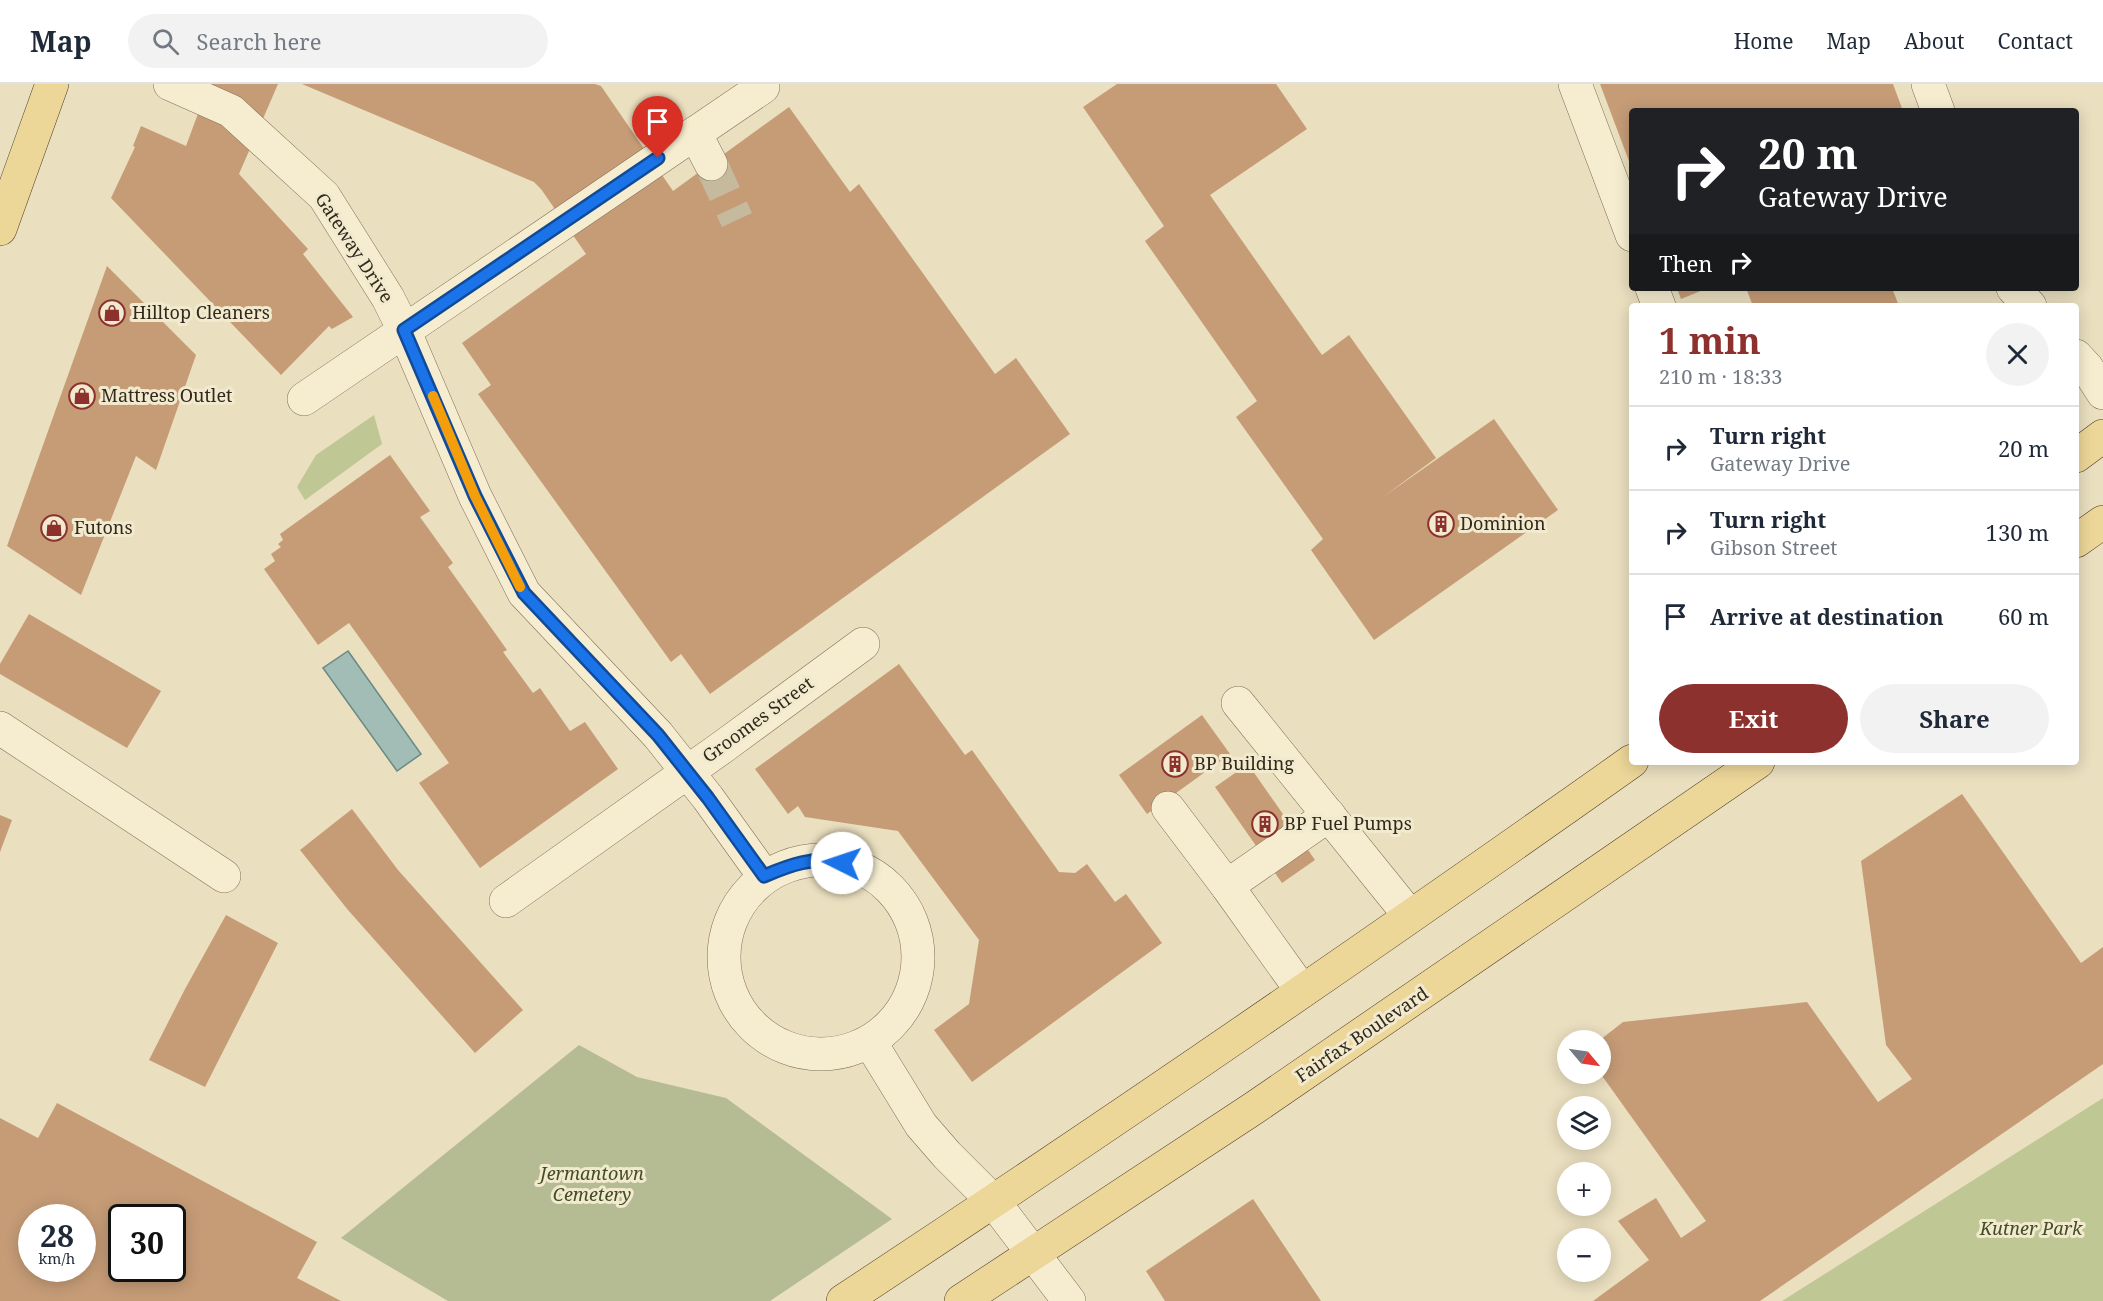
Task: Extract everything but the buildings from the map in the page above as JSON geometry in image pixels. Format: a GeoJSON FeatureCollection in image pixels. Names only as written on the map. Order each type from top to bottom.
{"type":"FeatureCollection","features":[{"type":"Feature","properties":{"kind":"main road"},"geometry":{"type":"LineString","coordinates":[[0,229],[52,84]]}},
{"type":"Feature","properties":{"kind":"main road"},"geometry":{"type":"LineString","coordinates":[[2079,454],[2103,436]]}},
{"type":"Feature","properties":{"kind":"main road"},"geometry":{"type":"LineString","coordinates":[[2079,539],[2103,522]]}},
{"type":"Feature","properties":{"kind":"main road"},"geometry":{"type":"LineString","coordinates":[[843,1301],[994,1202],[1302,991],[1629,762]]}},
{"type":"Feature","properties":{"kind":"main road","name":"Fairfax Boulevard"},"geometry":{"type":"LineString","coordinates":[[961,1301],[1264,1102],[1721,773],[1748,765]]}},
{"type":"Feature","properties":{"kind":"street","name":"Gateway Drive"},"geometry":{"type":"LineString","coordinates":[[170,84],[231,111],[324,196],[388,298],[475,496],[524,593],[658,735],[764,876]]}},
{"type":"Feature","properties":{"kind":"street"},"geometry":{"type":"LineString","coordinates":[[1575,84],[1629,227]]}},
{"type":"Feature","properties":{"kind":"street"},"geometry":{"type":"LineString","coordinates":[[1928,84],[1937,108]]}},
{"type":"Feature","properties":{"kind":"street"},"geometry":{"type":"LineString","coordinates":[[304,399],[764,87]]}},
{"type":"Feature","properties":{"kind":"street"},"geometry":{"type":"LineString","coordinates":[[695,133],[711,165]]}},
{"type":"Feature","properties":{"kind":"street"},"geometry":{"type":"LineString","coordinates":[[2016,291],[2027,303]]}},
{"type":"Feature","properties":{"kind":"street"},"geometry":{"type":"LineString","coordinates":[[2079,359],[2103,393]]}},
{"type":"Feature","properties":{"kind":"street","name":"Groomes Street"},"geometry":{"type":"LineString","coordinates":[[506,901],[863,644]]}},
{"type":"Feature","properties":{"kind":"street"},"geometry":{"type":"LineString","coordinates":[[1238,703],[1410,916]]}},
{"type":"Feature","properties":{"kind":"street"},"geometry":{"type":"LineString","coordinates":[[0,728],[224,876]]}},
{"type":"Feature","properties":{"kind":"street"},"geometry":{"type":"LineString","coordinates":[[1168,808],[1302,991]]}},
{"type":"Feature","properties":{"kind":"street"},"geometry":{"type":"LineString","coordinates":[[1227,886],[1329,815]]}},
{"type":"Feature","properties":{"kind":"street"},"geometry":{"type":"LineString","coordinates":[[826,859],[857,866],[875,876],[884,882],[904,906],[916,934],[919,966],[911,996],[894,1023],[870,1042],[838,1054],[805,1054],[774,1044],[748,1022],[742,1013],[730,994],[723,962],[727,928],[742,899],[764,876],[795,863],[826,859]]}},
{"type":"Feature","properties":{"kind":"street"},"geometry":{"type":"LineString","coordinates":[[870,1042],[921,1125],[994,1202],[1069,1301]]}},
{"type":"Feature","properties":{"kind":"green space"},"geometry":{"type":"Polygon","coordinates":[[[374,415],[382,444],[305,500],[297,487],[316,455],[374,415]]]}},
{"type":"Feature","properties":{"kind":"green space","name":"Jermantown Cemetery"},"geometry":{"type":"Polygon","coordinates":[[[579,1045],[637,1077],[726,1098],[892,1219],[770,1301],[448,1301],[341,1238],[579,1045]]]}},
{"type":"Feature","properties":{"kind":"green space","name":"Kutner Park"},"geometry":{"type":"Polygon","coordinates":[[[2103,1098],[2103,1301],[1782,1301],[2103,1098]]]}},
{"type":"Feature","properties":{"kind":"water"},"geometry":{"type":"Polygon","coordinates":[[[348,651],[421,754],[397,771],[323,668],[348,651]]]}},
{"type":"Feature","properties":{"kind":"tunnel"},"geometry":{"type":"LineString","coordinates":[[711,164],[737,220]]}},
{"type":"Feature","properties":{"kind":"slow traffic"},"geometry":{"type":"LineString","coordinates":[[433,396],[475,496],[520,587]]}},
{"type":"Feature","properties":{"kind":"place","name":"Hilltop Cleaners"},"geometry":{"type":"Point","coordinates":[112,313]}},
{"type":"Feature","properties":{"kind":"place","name":"Mattress Outlet"},"geometry":{"type":"Point","coordinates":[82,396]}},
{"type":"Feature","properties":{"kind":"place","name":"Dominion"},"geometry":{"type":"Point","coordinates":[1441,524]}},
{"type":"Feature","properties":{"kind":"place","name":"Futons"},"geometry":{"type":"Point","coordinates":[54,528]}},
{"type":"Feature","properties":{"kind":"place","name":"BP Building"},"geometry":{"type":"Point","coordinates":[1175,764]}},
{"type":"Feature","properties":{"kind":"place","name":"BP Fuel Pumps"},"geometry":{"type":"Point","coordinates":[1265,824]}},
{"type":"Feature","properties":{"kind":"route"},"geometry":{"type":"LineString","coordinates":[[658,158],[404,330],[475,496],[524,593],[658,735],[708,798],[764,876],[795,863],[826,859],[842,863]]}}]}
